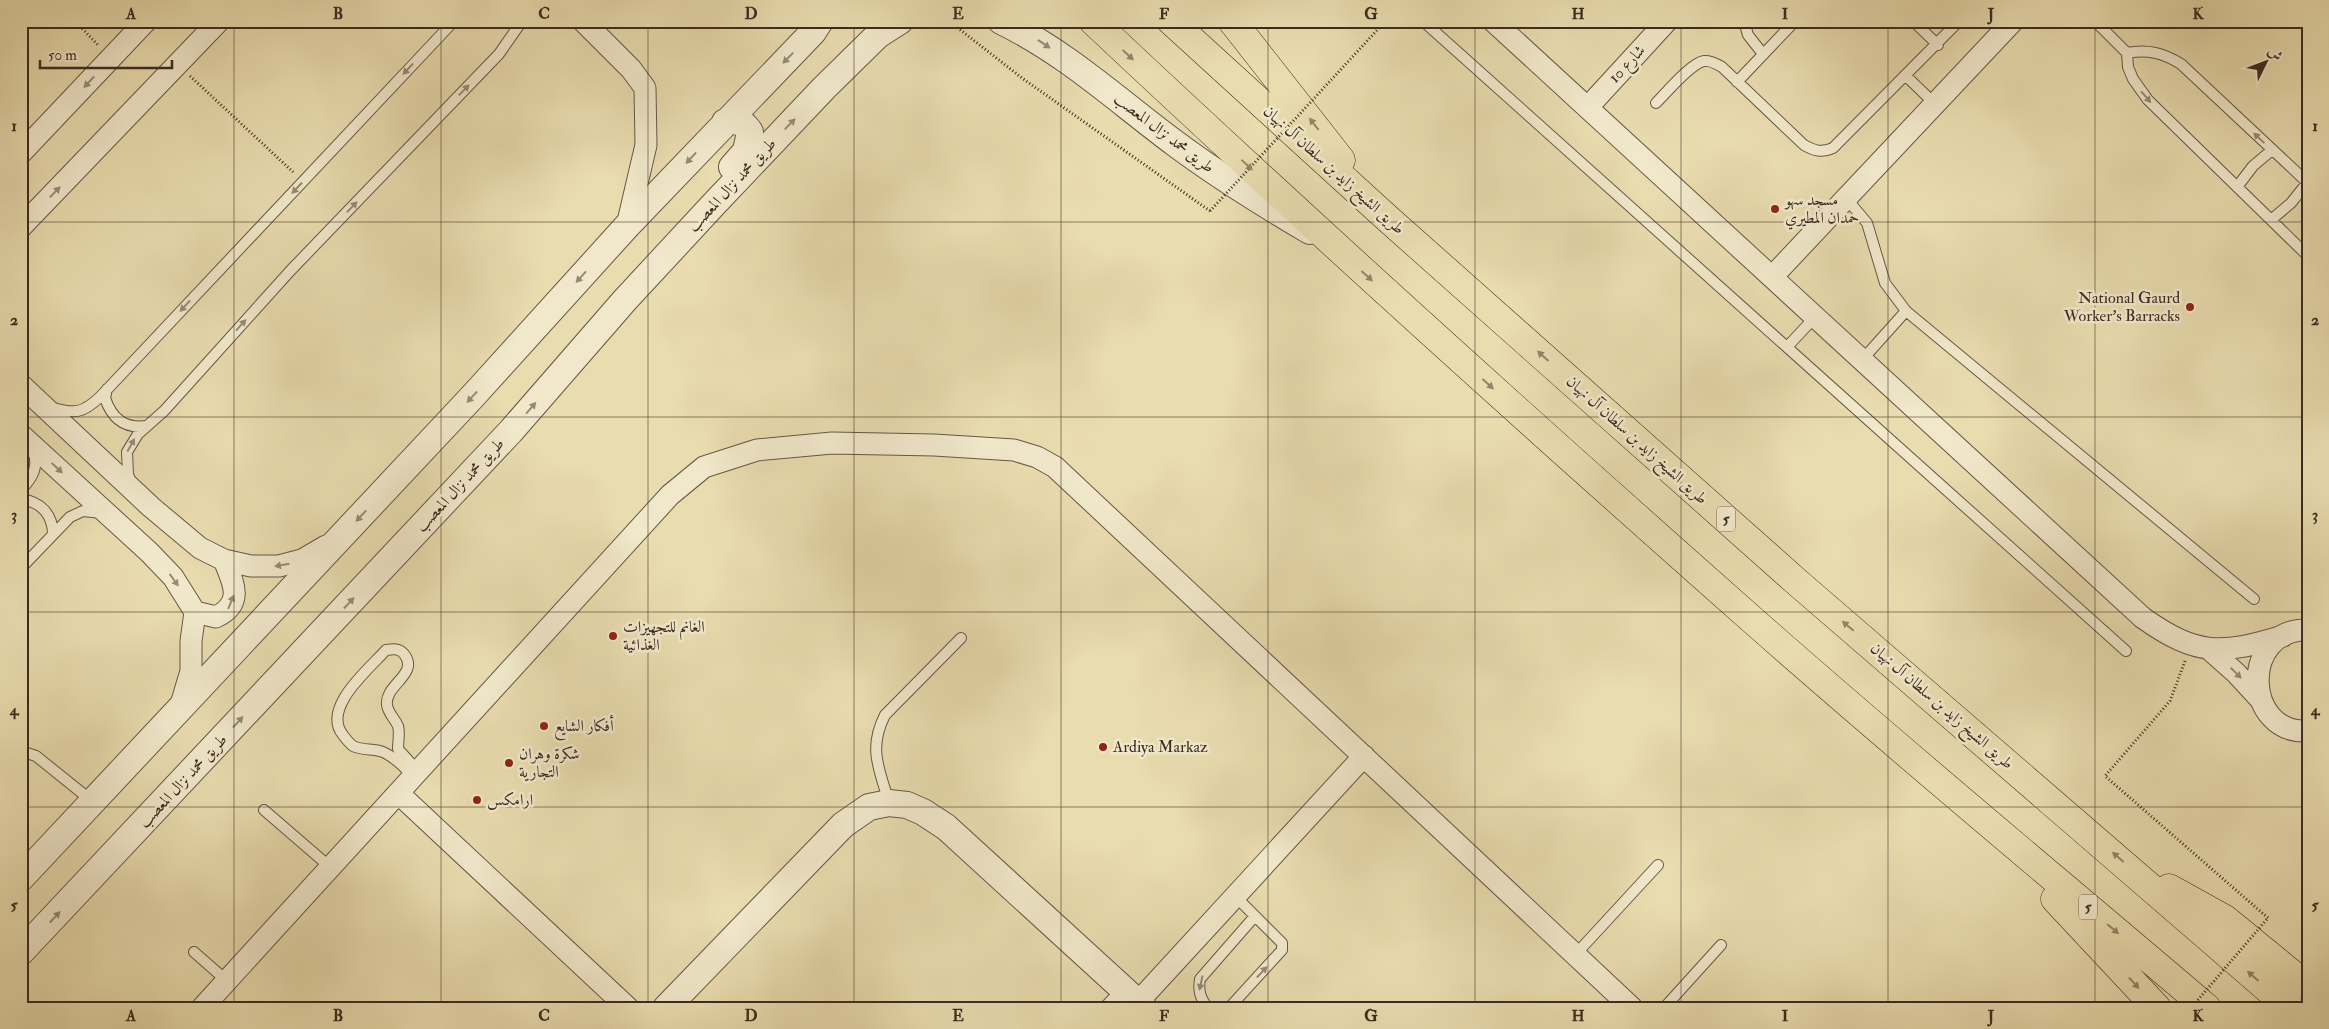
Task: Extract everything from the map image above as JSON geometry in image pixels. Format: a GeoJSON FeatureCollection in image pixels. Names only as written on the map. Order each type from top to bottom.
{"type":"FeatureCollection","features":[{"type":"Feature","properties":{"kind":"highway","name":"5"},"geometry":{"type":"LineString","coordinates":[[1093,21],[1329,242],[1751,619],[1968,807],[2207,1008]]}},
{"type":"Feature","properties":{"kind":"highway","name":"طريق الشيخ زايد بن سلطان آل نهيان"},"geometry":{"type":"LineString","coordinates":[[1171,21],[1387,218],[1798,582],[2290,1008]]}},
{"type":"Feature","properties":{"kind":"highway"},"geometry":{"type":"LineString","coordinates":[[1232,21],[1387,218]]}},
{"type":"Feature","properties":{"kind":"highway"},"geometry":{"type":"LineString","coordinates":[[1968,807],[2157,1008]]}},
{"type":"Feature","properties":{"kind":"highway"},"geometry":{"type":"LineString","coordinates":[[2142,878],[2185,896],[2225,919],[2308,987]]}},
{"type":"Feature","properties":{"kind":"highway"},"geometry":{"type":"LineString","coordinates":[[2225,919],[2251,927],[2308,963]]}},
{"type":"Feature","properties":{"kind":"street"},"geometry":{"type":"LineString","coordinates":[[21,153],[146,21]]}},
{"type":"Feature","properties":{"kind":"street"},"geometry":{"type":"LineString","coordinates":[[21,227],[219,21]]}},
{"type":"Feature","properties":{"kind":"street"},"geometry":{"type":"LineString","coordinates":[[583,21],[631,69],[645,88],[646,145],[627,226]]}},
{"type":"Feature","properties":{"kind":"street"},"geometry":{"type":"LineString","coordinates":[[23,873],[341,537],[627,226],[820,21]]}},
{"type":"Feature","properties":{"kind":"street","name":"طريق محمد نزال المعصب"},"geometry":{"type":"LineString","coordinates":[[21,952],[511,431],[626,300],[824,88],[878,35],[900,21]]}},
{"type":"Feature","properties":{"kind":"street","name":"طريق محمد نزال المعصب"},"geometry":{"type":"LineString","coordinates":[[1001,21],[1031,36],[1085,71],[1175,143],[1243,192],[1329,242]]}},
{"type":"Feature","properties":{"kind":"street"},"geometry":{"type":"LineString","coordinates":[[1493,21],[1588,106],[2143,618],[2163,632],[2185,643],[2210,650],[2247,646],[2308,630]]}},
{"type":"Feature","properties":{"kind":"street","name":"شارع 10"},"geometry":{"type":"LineString","coordinates":[[1588,106],[1667,21]]}},
{"type":"Feature","properties":{"kind":"street"},"geometry":{"type":"LineString","coordinates":[[1772,277],[2013,21]]}},
{"type":"Feature","properties":{"kind":"street"},"geometry":{"type":"LineString","coordinates":[[626,300],[671,232],[746,151],[750,132],[745,125],[736,120],[725,122]]}},
{"type":"Feature","properties":{"kind":"street"},"geometry":{"type":"LineString","coordinates":[[21,386],[134,491],[200,548],[224,560],[251,566],[278,566],[302,560],[341,537]]}},
{"type":"Feature","properties":{"kind":"street"},"geometry":{"type":"LineString","coordinates":[[26,439],[173,577],[195,612],[191,641],[191,671],[179,709]]}},
{"type":"Feature","properties":{"kind":"street"},"geometry":{"type":"LineString","coordinates":[[202,1008],[670,495],[704,467],[756,450],[832,444],[934,445],[1014,450],[1037,457],[1055,468],[1632,1008]]}},
{"type":"Feature","properties":{"kind":"street"},"geometry":{"type":"LineString","coordinates":[[195,612],[216,617],[230,608],[234,597],[234,585],[224,560]]}},
{"type":"Feature","properties":{"kind":"street"},"geometry":{"type":"LineString","coordinates":[[2260,699],[2257,684],[2258,670],[2263,656],[2271,645],[2283,636]]}},
{"type":"Feature","properties":{"kind":"street"},"geometry":{"type":"LineString","coordinates":[[2210,650],[2236,673],[2277,721],[2289,728],[2306,733]]}},
{"type":"Feature","properties":{"kind":"street"},"geometry":{"type":"LineString","coordinates":[[666,1008],[843,825],[869,807],[889,803],[907,805],[946,827],[1135,999],[1235,896],[1364,756]]}},
{"type":"Feature","properties":{"kind":"street"},"geometry":{"type":"LineString","coordinates":[[398,793],[628,1008]]}},
{"type":"Feature","properties":{"kind":"lane"},"geometry":{"type":"LineString","coordinates":[[43,405],[67,412],[81,411],[92,405],[454,21]]}},
{"type":"Feature","properties":{"kind":"lane"},"geometry":{"type":"LineString","coordinates":[[509,21],[512,34]]}},
{"type":"Feature","properties":{"kind":"lane"},"geometry":{"type":"LineString","coordinates":[[134,491],[128,474],[127,452],[130,444],[164,411],[291,270],[499,54],[522,21]]}},
{"type":"Feature","properties":{"kind":"lane"},"geometry":{"type":"LineString","coordinates":[[1423,21],[2126,651]]}},
{"type":"Feature","properties":{"kind":"lane"},"geometry":{"type":"LineString","coordinates":[[1744,21],[1748,35],[1764,54]]}},
{"type":"Feature","properties":{"kind":"lane"},"geometry":{"type":"LineString","coordinates":[[1737,82],[1795,21]]}},
{"type":"Feature","properties":{"kind":"lane"},"geometry":{"type":"LineString","coordinates":[[1913,21],[1938,45]]}},
{"type":"Feature","properties":{"kind":"lane"},"geometry":{"type":"LineString","coordinates":[[1656,103],[1693,67],[1703,61],[1712,62],[1722,68],[1804,144],[1814,151],[1825,151],[1833,148],[1938,45],[1959,21]]}},
{"type":"Feature","properties":{"kind":"lane"},"geometry":{"type":"LineString","coordinates":[[2094,21],[2127,53],[2128,66],[2140,90],[2308,256]]}},
{"type":"Feature","properties":{"kind":"lane"},"geometry":{"type":"LineString","coordinates":[[2127,53],[2149,51],[2160,53],[2176,61],[2308,183],[2291,203],[2271,220]]}},
{"type":"Feature","properties":{"kind":"lane"},"geometry":{"type":"LineString","coordinates":[[1906,76],[1935,104]]}},
{"type":"Feature","properties":{"kind":"lane"},"geometry":{"type":"LineString","coordinates":[[2237,187],[2253,166],[2272,150]]}},
{"type":"Feature","properties":{"kind":"lane"},"geometry":{"type":"LineString","coordinates":[[1846,198],[1867,223],[1885,283],[1906,311],[2254,599]]}},
{"type":"Feature","properties":{"kind":"lane"},"geometry":{"type":"LineString","coordinates":[[1862,360],[1906,311]]}},
{"type":"Feature","properties":{"kind":"lane"},"geometry":{"type":"LineString","coordinates":[[1787,347],[1815,317]]}},
{"type":"Feature","properties":{"kind":"lane"},"geometry":{"type":"LineString","coordinates":[[107,390],[105,398],[115,418],[125,426],[136,428],[147,426]]}},
{"type":"Feature","properties":{"kind":"lane"},"geometry":{"type":"LineString","coordinates":[[21,490],[35,470],[36,458],[26,439]]}},
{"type":"Feature","properties":{"kind":"lane"},"geometry":{"type":"LineString","coordinates":[[21,499],[30,500],[45,510],[53,525],[53,534]]}},
{"type":"Feature","properties":{"kind":"lane"},"geometry":{"type":"LineString","coordinates":[[21,568],[70,517],[83,511],[108,515]]}},
{"type":"Feature","properties":{"kind":"lane"},"geometry":{"type":"LineString","coordinates":[[889,803],[875,754],[877,730],[885,715],[960,638]]}},
{"type":"Feature","properties":{"kind":"lane"},"geometry":{"type":"LineString","coordinates":[[394,649],[402,652],[408,661],[408,667],[388,694],[387,704],[398,728],[398,749],[415,774],[396,759],[383,752],[361,749],[351,745],[339,730],[337,714],[342,700],[386,650],[394,649]]}},
{"type":"Feature","properties":{"kind":"lane"},"geometry":{"type":"LineString","coordinates":[[21,759],[27,754],[36,756],[92,802]]}},
{"type":"Feature","properties":{"kind":"lane"},"geometry":{"type":"LineString","coordinates":[[264,810],[330,867]]}},
{"type":"Feature","properties":{"kind":"lane"},"geometry":{"type":"LineString","coordinates":[[1575,955],[1658,865]]}},
{"type":"Feature","properties":{"kind":"lane"},"geometry":{"type":"LineString","coordinates":[[1229,1008],[1282,950],[1282,943],[1235,896]]}},
{"type":"Feature","properties":{"kind":"lane"},"geometry":{"type":"LineString","coordinates":[[1208,1008],[1202,1000],[1199,989],[1200,979],[1255,916]]}},
{"type":"Feature","properties":{"kind":"lane"},"geometry":{"type":"LineString","coordinates":[[1664,1008],[1721,945]]}},
{"type":"Feature","properties":{"kind":"lane"},"geometry":{"type":"LineString","coordinates":[[194,952],[227,981]]}},
{"type":"Feature","properties":{"kind":"lane"},"geometry":{"type":"LineString","coordinates":[[1104,1008],[1135,999]]}},
{"type":"Feature","properties":{"kind":"path"},"geometry":{"type":"LineString","coordinates":[[75,21],[112,58]]}},
{"type":"Feature","properties":{"kind":"path"},"geometry":{"type":"LineString","coordinates":[[949,21],[1022,78],[1210,211],[1380,27],[1374,21]]}},
{"type":"Feature","properties":{"kind":"path"},"geometry":{"type":"LineString","coordinates":[[178,64],[302,182]]}},
{"type":"Feature","properties":{"kind":"path"},"geometry":{"type":"LineString","coordinates":[[2185,643],[2181,675],[2170,701],[2105,776],[2268,918],[2191,1008]]}},
{"type":"Feature","properties":{"kind":"place","name":"مسجد سهو حمدان المطيري"},"geometry":{"type":"Point","coordinates":[1775,209]}},
{"type":"Feature","properties":{"kind":"place","name":"National Gaurd Worker's Barracks"},"geometry":{"type":"Point","coordinates":[2190,307]}},
{"type":"Feature","properties":{"kind":"place","name":"الغانم للتجهيزات الغذائية"},"geometry":{"type":"Point","coordinates":[613,636]}},
{"type":"Feature","properties":{"kind":"place","name":"أفكار الشايع"},"geometry":{"type":"Point","coordinates":[544,726]}},
{"type":"Feature","properties":{"kind":"place","name":"Ardiya Markaz"},"geometry":{"type":"Point","coordinates":[1103,747]}},
{"type":"Feature","properties":{"kind":"place","name":"شكرة وهران التجارية"},"geometry":{"type":"Point","coordinates":[509,763]}},
{"type":"Feature","properties":{"kind":"place","name":"ارامكس"},"geometry":{"type":"Point","coordinates":[477,800]}}]}
